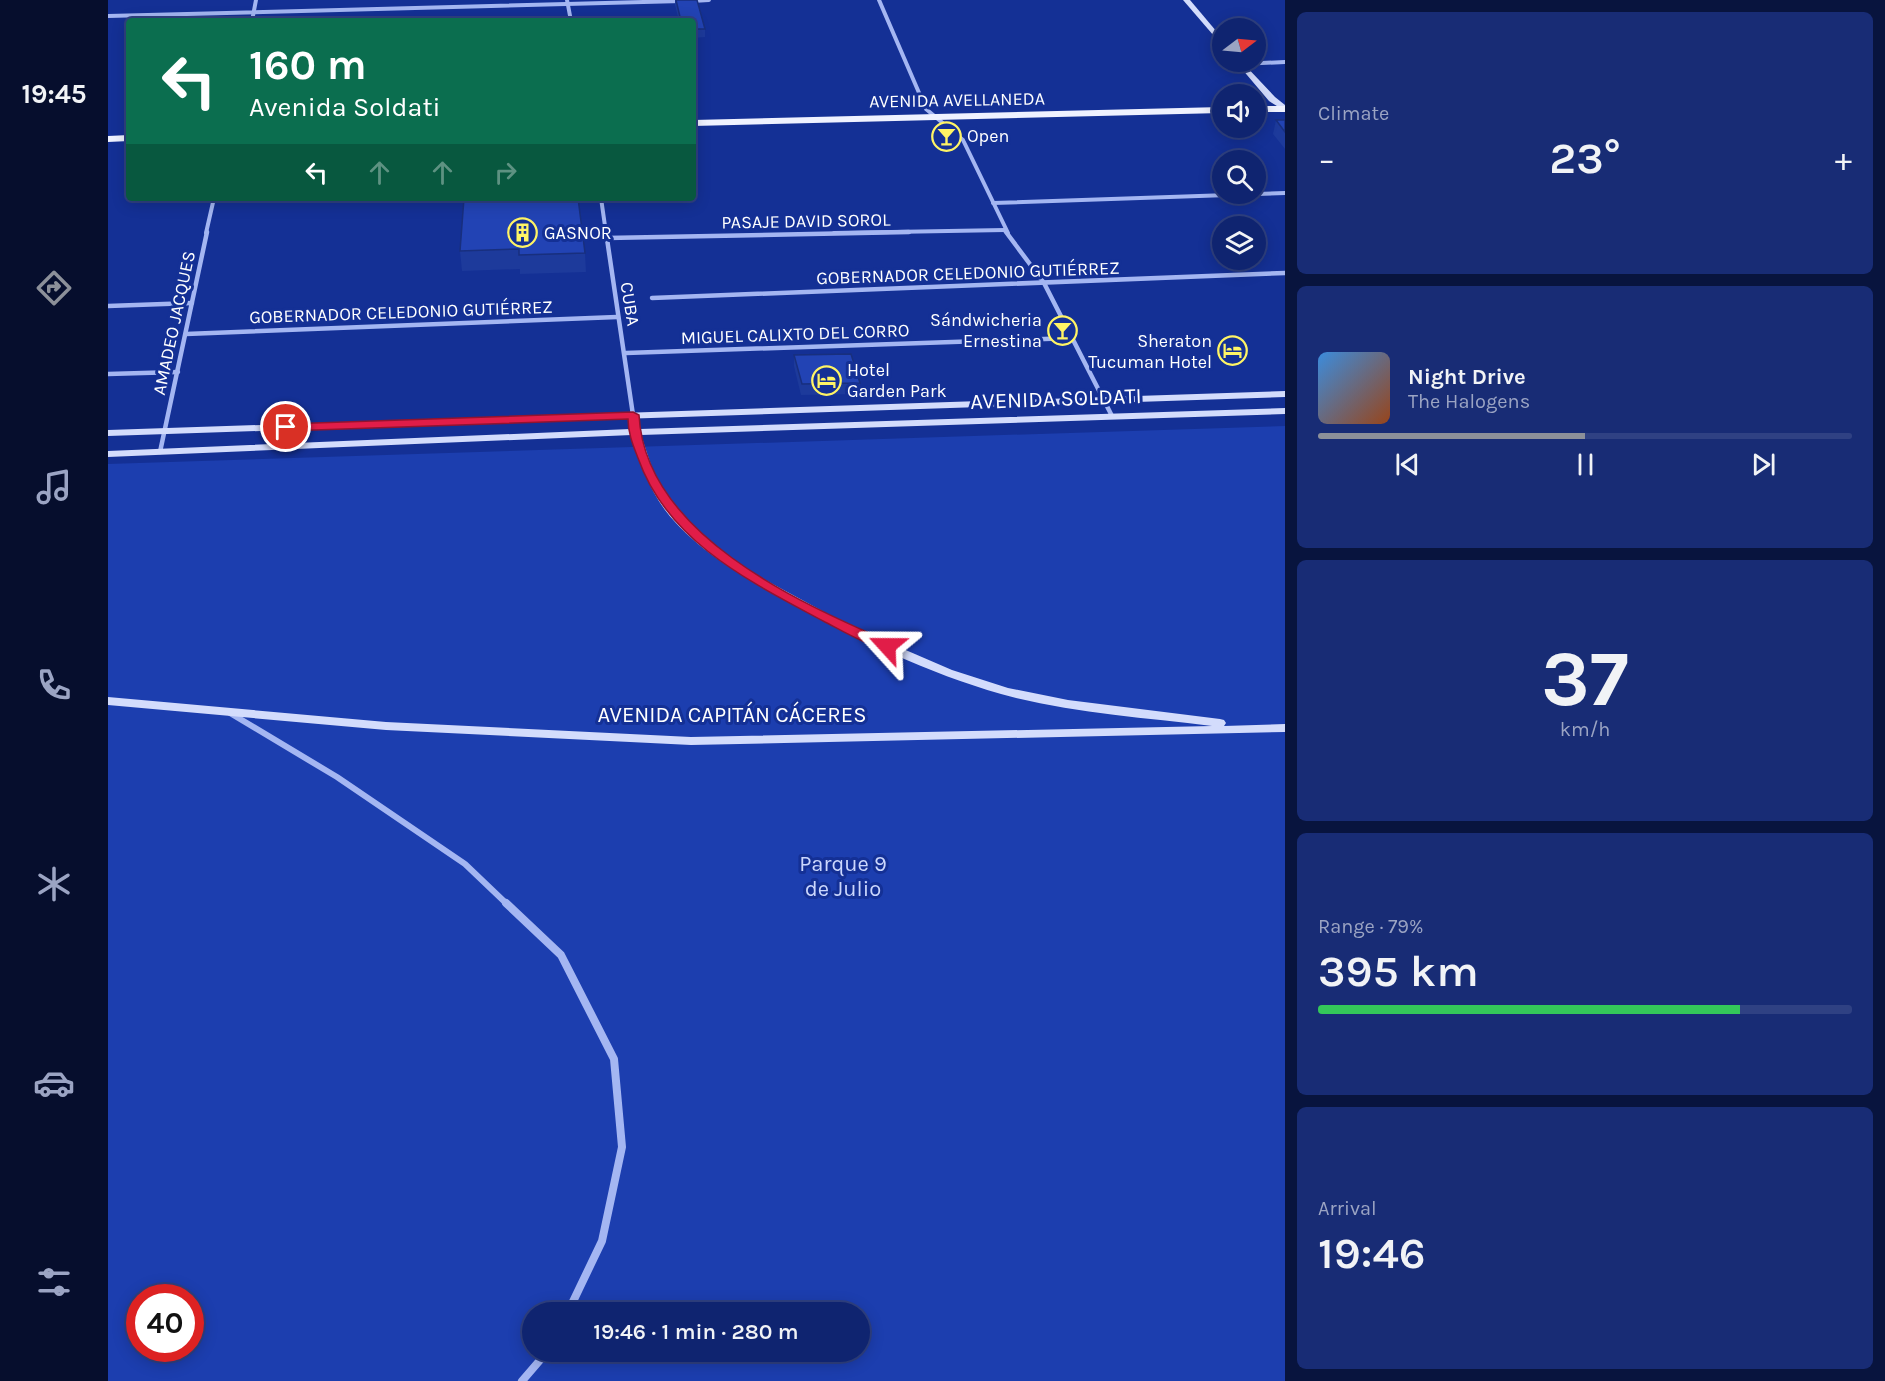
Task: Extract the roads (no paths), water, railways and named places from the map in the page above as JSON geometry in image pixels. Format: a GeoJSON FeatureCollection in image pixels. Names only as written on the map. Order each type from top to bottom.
{"type":"FeatureCollection","features":[{"type":"Feature","properties":{"kind":"main road"},"geometry":{"type":"LineString","coordinates":[[1186,0],[1212,30]]}},
{"type":"Feature","properties":{"kind":"main road"},"geometry":{"type":"LineString","coordinates":[[1248,72],[1285,111]]}},
{"type":"Feature","properties":{"kind":"main road","name":"AVENIDA AVELLANEDA"},"geometry":{"type":"LineString","coordinates":[[696,123],[1212,110]]}},
{"type":"Feature","properties":{"kind":"main road"},"geometry":{"type":"LineString","coordinates":[[1266,110],[1285,111]]}},
{"type":"Feature","properties":{"kind":"main road"},"geometry":{"type":"LineString","coordinates":[[1266,116],[1285,111]]}},
{"type":"Feature","properties":{"kind":"main road","name":"AVENIDA AVELLANEDA"},"geometry":{"type":"LineString","coordinates":[[696,132],[1212,120]]}},
{"type":"Feature","properties":{"kind":"main road"},"geometry":{"type":"LineString","coordinates":[[108,139],[126,138]]}},
{"type":"Feature","properties":{"kind":"main road"},"geometry":{"type":"LineString","coordinates":[[108,147],[126,147]]}},
{"type":"Feature","properties":{"kind":"main road","name":"AVENIDA SOLDATI"},"geometry":{"type":"LineString","coordinates":[[108,433],[1285,394]]}},
{"type":"Feature","properties":{"kind":"main road","name":"AVENIDA SOLDATI"},"geometry":{"type":"LineString","coordinates":[[108,454],[634,432],[1285,411]]}},
{"type":"Feature","properties":{"kind":"main road"},"geometry":{"type":"LineString","coordinates":[[633,415],[634,432],[649,474],[669,508],[702,541],[743,572],[846,628],[948,672],[1005,691],[1068,704],[1263,728]]}},
{"type":"Feature","properties":{"kind":"main road","name":"AVENIDA CAPITÁN CÁCERES"},"geometry":{"type":"LineString","coordinates":[[108,701],[386,726],[692,741],[1285,728]]}},
{"type":"Feature","properties":{"kind":"street"},"geometry":{"type":"LineString","coordinates":[[253,18],[256,0]]}},
{"type":"Feature","properties":{"kind":"street"},"geometry":{"type":"LineString","coordinates":[[108,16],[709,0]]}},
{"type":"Feature","properties":{"kind":"street"},"geometry":{"type":"LineString","coordinates":[[879,0],[926,109],[963,140],[1005,230],[1044,283],[1048,295],[1073,338],[1112,416]]}},
{"type":"Feature","properties":{"kind":"street"},"geometry":{"type":"LineString","coordinates":[[568,2],[571,18]]}},
{"type":"Feature","properties":{"kind":"street"},"geometry":{"type":"LineString","coordinates":[[1266,63],[1285,63]]}},
{"type":"Feature","properties":{"kind":"street"},"geometry":{"type":"LineString","coordinates":[[993,203],[1285,193]]}},
{"type":"Feature","properties":{"kind":"street","name":"AMADEO JACQUES"},"geometry":{"type":"LineString","coordinates":[[160,452],[213,201]]}},
{"type":"Feature","properties":{"kind":"street","name":"CUBA"},"geometry":{"type":"LineString","coordinates":[[601,201],[617,318],[626,353],[633,415]]}},
{"type":"Feature","properties":{"kind":"street","name":"PASAJE DAVID SOROL"},"geometry":{"type":"LineString","coordinates":[[607,238],[1005,230]]}},
{"type":"Feature","properties":{"kind":"street","name":"GOBERNADOR CELEDONIO GUTIÉRREZ"},"geometry":{"type":"LineString","coordinates":[[652,298],[1285,273]]}},
{"type":"Feature","properties":{"kind":"street"},"geometry":{"type":"LineString","coordinates":[[108,306],[192,303]]}},
{"type":"Feature","properties":{"kind":"street","name":"GOBERNADOR CELEDONIO GUTIÉRREZ"},"geometry":{"type":"LineString","coordinates":[[186,334],[617,318]]}},
{"type":"Feature","properties":{"kind":"street","name":"MIGUEL CALIXTO DEL CORRO"},"geometry":{"type":"LineString","coordinates":[[626,353],[1073,338]]}},
{"type":"Feature","properties":{"kind":"street"},"geometry":{"type":"LineString","coordinates":[[108,374],[178,372]]}},
{"type":"Feature","properties":{"kind":"street"},"geometry":{"type":"LineString","coordinates":[[227,711],[337,777],[465,864],[561,955],[614,1059],[622,1147],[602,1241],[573,1302]]}},
{"type":"Feature","properties":{"kind":"street"},"geometry":{"type":"LineString","coordinates":[[522,1381],[538,1362]]}},
{"type":"Feature","properties":{"kind":"place","name":"Open"},"geometry":{"type":"Point","coordinates":[946,136]}},
{"type":"Feature","properties":{"kind":"place","name":"GASNOR"},"geometry":{"type":"Point","coordinates":[523,233]}},
{"type":"Feature","properties":{"kind":"place","name":"Sándwicheria Ernestina"},"geometry":{"type":"Point","coordinates":[1063,330]}},
{"type":"Feature","properties":{"kind":"place","name":"Sheraton Tucuman Hotel"},"geometry":{"type":"Point","coordinates":[1233,351]}},
{"type":"Feature","properties":{"kind":"place","name":"Hotel Garden Park"},"geometry":{"type":"Point","coordinates":[826,380]}},
{"type":"Feature","properties":{"kind":"park label","name":"Parque 9 de Julio"},"geometry":{"type":"Point","coordinates":[843,876]}}]}
